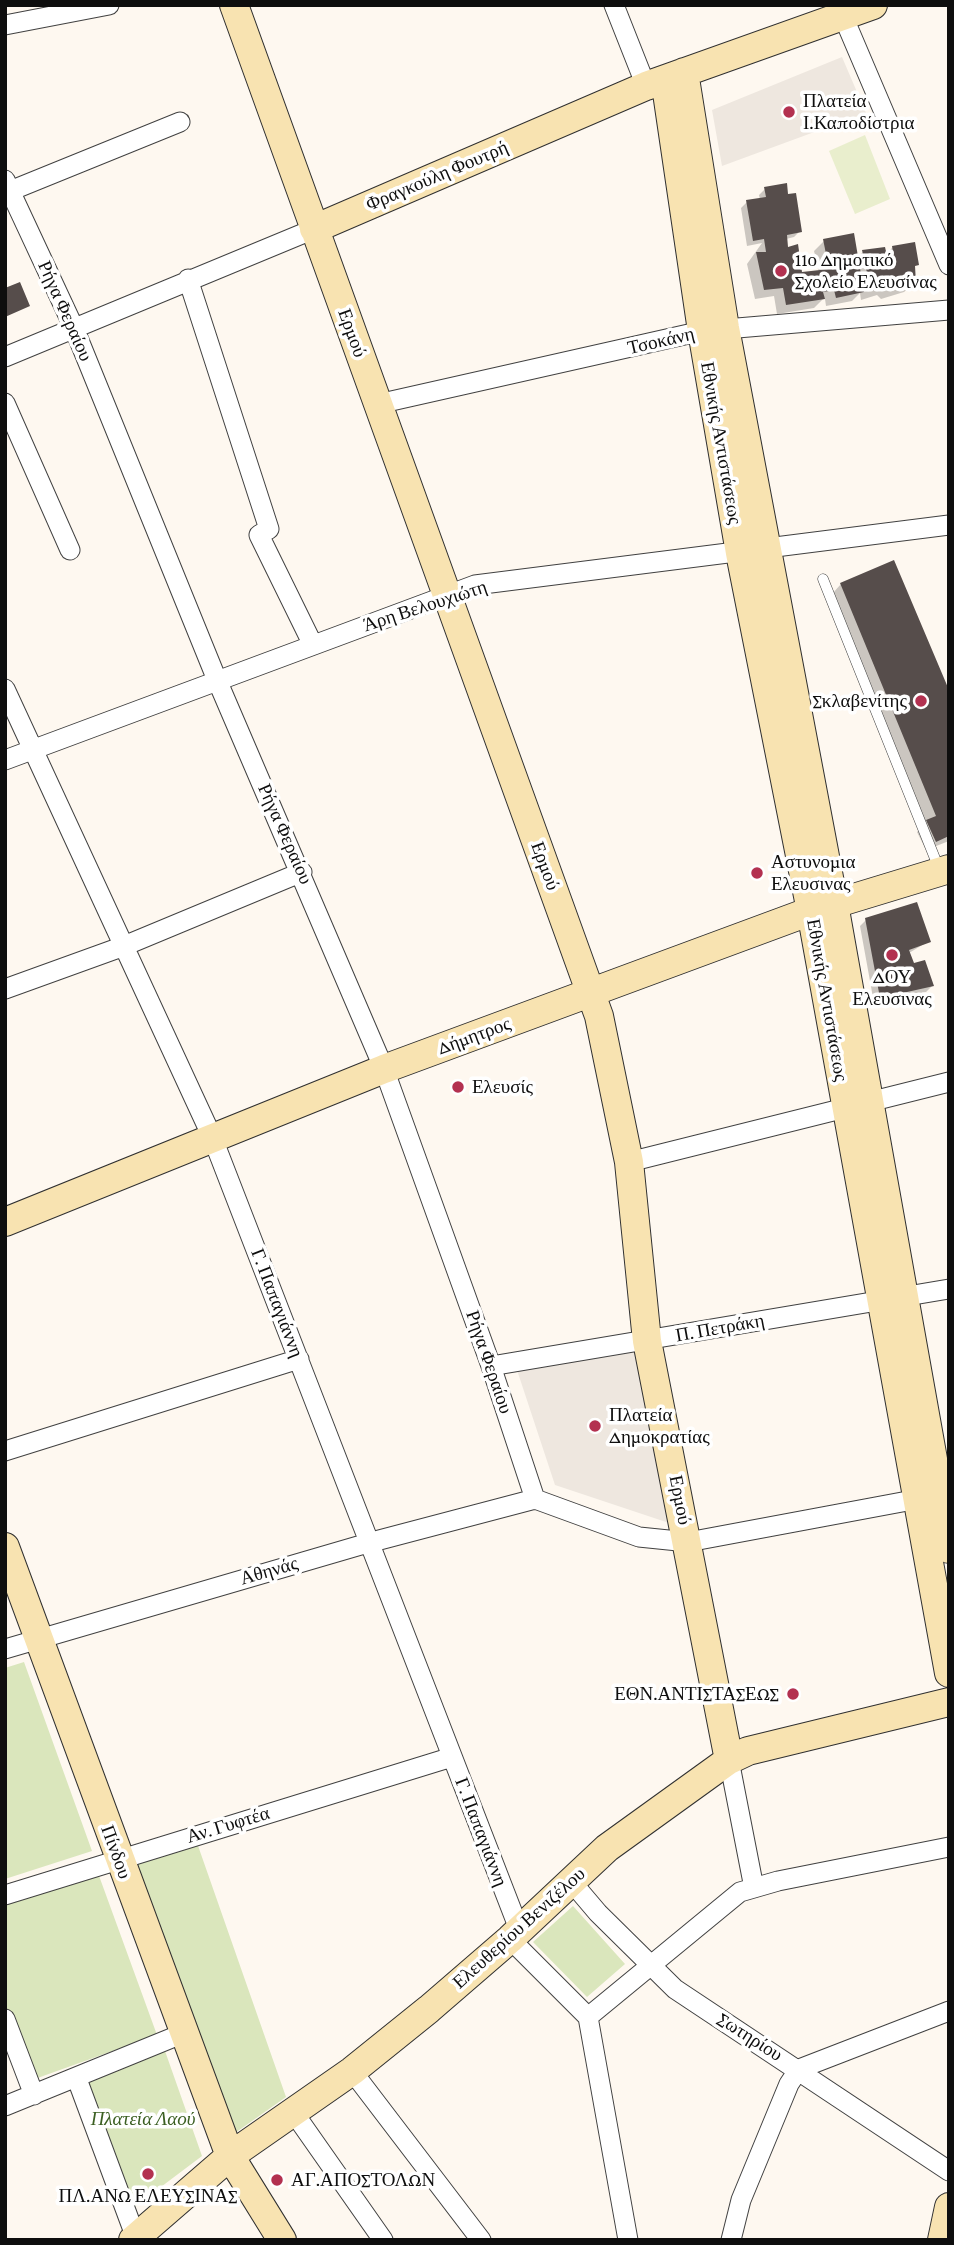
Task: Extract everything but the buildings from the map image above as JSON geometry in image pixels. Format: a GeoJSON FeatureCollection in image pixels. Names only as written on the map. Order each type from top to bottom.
{"type":"FeatureCollection","features":[{"type":"Feature","properties":{"kind":"street"},"geometry":{"type":"LineString","coordinates":[[5,25],[109,5]]}},
{"type":"Feature","properties":{"kind":"street","name":"Ερμού"},"geometry":{"type":"LineString","coordinates":[[233,5],[599,1016],[629,1162],[648,1341],[729,1760]]}},
{"type":"Feature","properties":{"kind":"street"},"geometry":{"type":"LineString","coordinates":[[614,5],[665,79]]}},
{"type":"Feature","properties":{"kind":"street","name":"Φραγκούλη Φουτρή"},"geometry":{"type":"LineString","coordinates":[[5,357],[665,79],[873,5]]}},
{"type":"Feature","properties":{"kind":"street"},"geometry":{"type":"LineString","coordinates":[[843,16],[949,265]]}},
{"type":"Feature","properties":{"kind":"street","name":"Εθνικής Αντιστάσεως"},"geometry":{"type":"LineString","coordinates":[[665,79],[713,330],[767,548],[823,907],[891,1297],[949,1549]]}},
{"type":"Feature","properties":{"kind":"street"},"geometry":{"type":"LineString","coordinates":[[8,185],[180,122]]}},
{"type":"Feature","properties":{"kind":"street","name":"Ρήγα Φεραίου"},"geometry":{"type":"LineString","coordinates":[[8,185],[74,328],[217,680],[302,872],[384,1069],[491,1366],[535,1499]]}},
{"type":"Feature","properties":{"kind":"street"},"geometry":{"type":"LineString","coordinates":[[188,279],[270,529],[259,535],[313,645]]}},
{"type":"Feature","properties":{"kind":"street","name":"Τσοκάνη"},"geometry":{"type":"LineString","coordinates":[[378,404],[713,330],[949,310]]}},
{"type":"Feature","properties":{"kind":"street","name":"Εθνικής Αντιστάσεως"},"geometry":{"type":"LineString","coordinates":[[713,330],[740,553],[823,907]]}},
{"type":"Feature","properties":{"kind":"street"},"geometry":{"type":"LineString","coordinates":[[5,402],[70,550]]}},
{"type":"Feature","properties":{"kind":"street","name":"Άρη Βελουχιώτη"},"geometry":{"type":"LineString","coordinates":[[5,760],[475,585],[949,525]]}},
{"type":"Feature","properties":{"kind":"street","name":"Γ. Παπαγιάννη"},"geometry":{"type":"LineString","coordinates":[[5,689],[213,1139],[452,1757],[514,1934]]}},
{"type":"Feature","properties":{"kind":"street","name":"Δήμητρος"},"geometry":{"type":"LineString","coordinates":[[5,1222],[384,1069],[823,907],[944,870]]}},
{"type":"Feature","properties":{"kind":"street"},"geometry":{"type":"LineString","coordinates":[[5,989],[124,946],[302,872]]}},
{"type":"Feature","properties":{"kind":"street"},"geometry":{"type":"LineString","coordinates":[[629,1162],[949,1082]]}},
{"type":"Feature","properties":{"kind":"street","name":"Π. Πετράκη"},"geometry":{"type":"LineString","coordinates":[[491,1366],[949,1289]]}},
{"type":"Feature","properties":{"kind":"street"},"geometry":{"type":"LineString","coordinates":[[5,1451],[299,1359]]}},
{"type":"Feature","properties":{"kind":"street"},"geometry":{"type":"LineString","coordinates":[[535,1499],[639,1537],[688,1542],[936,1496]]}},
{"type":"Feature","properties":{"kind":"street","name":"Εθνικής Αντιστάσεως"},"geometry":{"type":"LineString","coordinates":[[936,1496],[949,1673]]}},
{"type":"Feature","properties":{"kind":"street","name":"Αθηνάς"},"geometry":{"type":"LineString","coordinates":[[5,1649],[38,1637],[368,1543],[535,1499]]}},
{"type":"Feature","properties":{"kind":"street","name":"Πίνδου"},"geometry":{"type":"LineString","coordinates":[[5,1547],[230,2156],[282,2240]]}},
{"type":"Feature","properties":{"kind":"street","name":"Ελευθερίου Βενιζέλου"},"geometry":{"type":"LineString","coordinates":[[135,2239],[230,2156],[352,2071],[514,1934],[570,1880],[652,1814],[729,1760],[748,1751],[949,1702]]}},
{"type":"Feature","properties":{"kind":"street","name":"Αν. Γυφτέα"},"geometry":{"type":"LineString","coordinates":[[5,1895],[452,1757]]}},
{"type":"Feature","properties":{"kind":"street"},"geometry":{"type":"LineString","coordinates":[[729,1760],[754,1888]]}},
{"type":"Feature","properties":{"kind":"street"},"geometry":{"type":"LineString","coordinates":[[588,2017],[740,1892],[949,1847]]}},
{"type":"Feature","properties":{"kind":"street","name":"Σωτηρίου"},"geometry":{"type":"LineString","coordinates":[[570,1880],[649,1965],[676,1989],[949,2171]]}},
{"type":"Feature","properties":{"kind":"street"},"geometry":{"type":"LineString","coordinates":[[514,1934],[588,2017],[628,2240]]}},
{"type":"Feature","properties":{"kind":"street"},"geometry":{"type":"LineString","coordinates":[[731,2240],[741,2200],[789,2084],[799,2069],[949,2011]]}},
{"type":"Feature","properties":{"kind":"street"},"geometry":{"type":"LineString","coordinates":[[5,2019],[34,2095]]}},
{"type":"Feature","properties":{"kind":"street"},"geometry":{"type":"LineString","coordinates":[[5,2106],[77,2079],[184,2033]]}},
{"type":"Feature","properties":{"kind":"street"},"geometry":{"type":"LineString","coordinates":[[352,2071],[481,2240]]}},
{"type":"Feature","properties":{"kind":"street"},"geometry":{"type":"LineString","coordinates":[[77,2079],[135,2239]]}},
{"type":"Feature","properties":{"kind":"street"},"geometry":{"type":"LineString","coordinates":[[294,2113],[383,2240]]}},
{"type":"Feature","properties":{"kind":"street"},"geometry":{"type":"LineString","coordinates":[[942,2240],[949,2207]]}},
{"type":"Feature","properties":{"kind":"lane"},"geometry":{"type":"LineString","coordinates":[[823,579],[944,870]]}},
{"type":"Feature","properties":{"kind":"green space"},"geometry":{"type":"Polygon","coordinates":[[[865,135],[890,199],[855,214],[829,151],[865,135]]]}},
{"type":"Feature","properties":{"kind":"green space"},"geometry":{"type":"Polygon","coordinates":[[[24,1662],[92,1851],[5,1879],[5,1668],[24,1662]]]}},
{"type":"Feature","properties":{"kind":"green space"},"geometry":{"type":"Polygon","coordinates":[[[196,1840],[286,2097],[235,2133],[133,1859],[196,1840]]]}},
{"type":"Feature","properties":{"kind":"green space"},"geometry":{"type":"Polygon","coordinates":[[[98,1873],[157,2035],[32,2080],[5,2006],[5,1905],[98,1873]]]}},
{"type":"Feature","properties":{"kind":"green space"},"geometry":{"type":"Polygon","coordinates":[[[573,1906],[625,1964],[587,1997],[533,1942],[573,1906]]]}},
{"type":"Feature","properties":{"kind":"green space","name":"Πλατεία Λαού"},"geometry":{"type":"Polygon","coordinates":[[[165,2051],[202,2156],[129,2211],[83,2081],[165,2051]]]}},
{"type":"Feature","properties":{"kind":"shaded area","name":"Πλατεία Ι.Καποδίστρια"},"geometry":{"type":"Polygon","coordinates":[[[842,57],[866,113],[722,166],[712,110],[842,57]]]}},
{"type":"Feature","properties":{"kind":"shaded area","name":"Πλατεία Δημοκρατίας"},"geometry":{"type":"Polygon","coordinates":[[[639,1344],[672,1524],[555,1485],[516,1367],[639,1344]]]}},
{"type":"Feature","properties":{"kind":"place","name":"Πλατεία Ι.Καποδίστρια"},"geometry":{"type":"Point","coordinates":[789,112]}},
{"type":"Feature","properties":{"kind":"place","name":"11ο Δημοτικό Σχολείο Ελευσίνας"},"geometry":{"type":"Point","coordinates":[781,271]}},
{"type":"Feature","properties":{"kind":"place","name":"Σκλαβενίτης"},"geometry":{"type":"Point","coordinates":[921,701]}},
{"type":"Feature","properties":{"kind":"place","name":"Αστυνομια Ελευσινας"},"geometry":{"type":"Point","coordinates":[757,873]}},
{"type":"Feature","properties":{"kind":"place","name":"ΔΟΥ Ελευσινας"},"geometry":{"type":"Point","coordinates":[892,955]}},
{"type":"Feature","properties":{"kind":"place","name":"Ελευσίς"},"geometry":{"type":"Point","coordinates":[458,1087]}},
{"type":"Feature","properties":{"kind":"place","name":"Πλατεία Δημοκρατίας"},"geometry":{"type":"Point","coordinates":[595,1426]}},
{"type":"Feature","properties":{"kind":"place","name":"ΕΘΝ.ΑΝΤΙΣΤΑΣΕΩΣ"},"geometry":{"type":"Point","coordinates":[793,1694]}},
{"type":"Feature","properties":{"kind":"place","name":"ΠΛ.ΑΝΩ ΕΛΕΥΣΙΝΑΣ"},"geometry":{"type":"Point","coordinates":[148,2174]}},
{"type":"Feature","properties":{"kind":"place","name":"ΑΓ.ΑΠΟΣΤΟΛΩΝ"},"geometry":{"type":"Point","coordinates":[277,2180]}}]}
